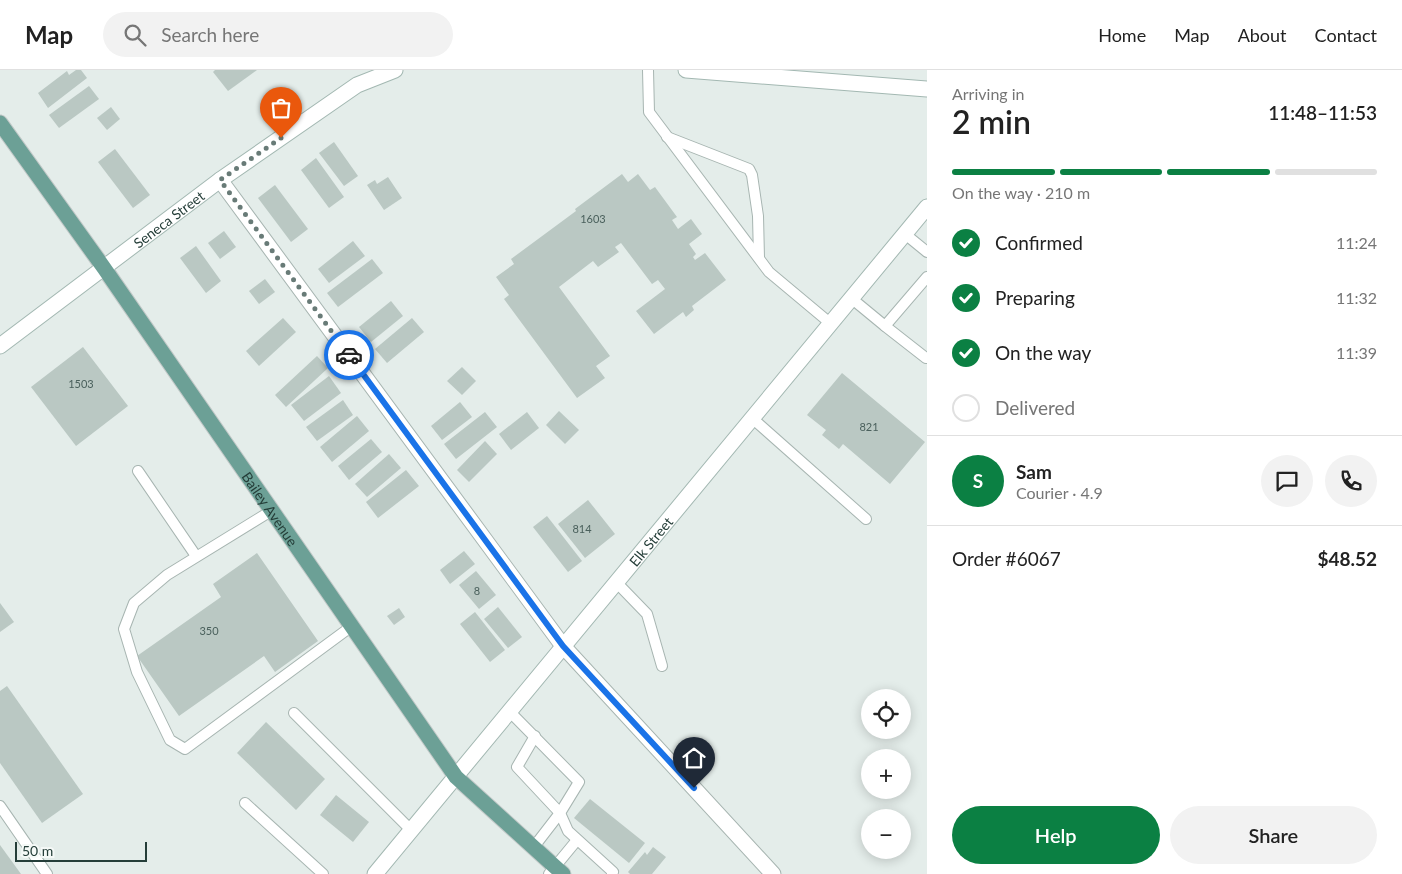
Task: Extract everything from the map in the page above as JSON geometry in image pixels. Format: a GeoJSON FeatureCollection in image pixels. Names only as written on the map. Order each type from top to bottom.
{"type":"FeatureCollection","features":[{"type":"Feature","properties":{"kind":"main road"},"geometry":{"type":"LineString","coordinates":[[686,70],[927,89]]}},
{"type":"Feature","properties":{"kind":"main road","name":"Seneca Street"},"geometry":{"type":"LineString","coordinates":[[0,346],[220,180],[357,85],[385,72]]}},
{"type":"Feature","properties":{"kind":"main road","name":"Bailey Avenue"},"geometry":{"type":"LineString","coordinates":[[0,123],[104,268],[456,777],[533,848],[556,872]]}},
{"type":"Feature","properties":{"kind":"main road"},"geometry":{"type":"LineString","coordinates":[[220,180],[563,646],[773,874]]}},
{"type":"Feature","properties":{"kind":"main road","name":"Elk Street"},"geometry":{"type":"LineString","coordinates":[[375,874],[927,207]]}},
{"type":"Feature","properties":{"kind":"lane"},"geometry":{"type":"LineString","coordinates":[[648,70],[649,112],[769,272],[830,323]]}},
{"type":"Feature","properties":{"kind":"lane"},"geometry":{"type":"LineString","coordinates":[[667,136],[749,169],[752,175],[758,216],[759,258]]}},
{"type":"Feature","properties":{"kind":"lane"},"geometry":{"type":"LineString","coordinates":[[905,234],[927,252]]}},
{"type":"Feature","properties":{"kind":"lane"},"geometry":{"type":"LineString","coordinates":[[885,326],[927,278]]}},
{"type":"Feature","properties":{"kind":"lane"},"geometry":{"type":"LineString","coordinates":[[851,298],[926,358]]}},
{"type":"Feature","properties":{"kind":"lane"},"geometry":{"type":"LineString","coordinates":[[752,418],[866,518]]}},
{"type":"Feature","properties":{"kind":"lane"},"geometry":{"type":"LineString","coordinates":[[138,471],[196,556]]}},
{"type":"Feature","properties":{"kind":"lane"},"geometry":{"type":"LineString","coordinates":[[271,511],[167,575],[134,604],[124,628],[137,672],[170,740],[185,750],[352,626]]}},
{"type":"Feature","properties":{"kind":"lane"},"geometry":{"type":"LineString","coordinates":[[616,582],[647,614],[662,666]]}},
{"type":"Feature","properties":{"kind":"lane"},"geometry":{"type":"LineString","coordinates":[[510,712],[580,782],[560,813],[533,848]]}},
{"type":"Feature","properties":{"kind":"lane"},"geometry":{"type":"LineString","coordinates":[[294,713],[412,831]]}},
{"type":"Feature","properties":{"kind":"lane"},"geometry":{"type":"LineString","coordinates":[[535,736],[517,767],[560,813],[568,831],[613,872],[612,874]]}},
{"type":"Feature","properties":{"kind":"lane"},"geometry":{"type":"LineString","coordinates":[[245,803],[323,874]]}},
{"type":"Feature","properties":{"kind":"lane"},"geometry":{"type":"LineString","coordinates":[[0,806],[47,874]]}},
{"type":"Feature","properties":{"kind":"lane"},"geometry":{"type":"LineString","coordinates":[[556,872],[577,840]]}},
{"type":"Feature","properties":{"kind":"building"},"geometry":{"type":"Polygon","coordinates":[[[76,70],[81,70],[87,78],[48,108],[38,93],[67,71],[69,75],[76,70]]]}},
{"type":"Feature","properties":{"kind":"building"},"geometry":{"type":"Polygon","coordinates":[[[215,70],[257,70],[228,91],[213,72],[215,70]]]}},
{"type":"Feature","properties":{"kind":"building"},"geometry":{"type":"Polygon","coordinates":[[[89,86],[99,99],[59,128],[49,115],[89,86]]]}},
{"type":"Feature","properties":{"kind":"building"},"geometry":{"type":"Polygon","coordinates":[[[111,107],[120,119],[107,130],[97,118],[111,107]]]}},
{"type":"Feature","properties":{"kind":"building"},"geometry":{"type":"Polygon","coordinates":[[[334,142],[358,176],[344,186],[319,153],[334,142]]]}},
{"type":"Feature","properties":{"kind":"building"},"geometry":{"type":"Polygon","coordinates":[[[115,149],[150,195],[133,208],[98,162],[115,149]]]}},
{"type":"Feature","properties":{"kind":"building"},"geometry":{"type":"Polygon","coordinates":[[[316,158],[344,197],[329,208],[301,170],[316,158]]]}},
{"type":"Feature","properties":{"kind":"building"},"geometry":{"type":"Polygon","coordinates":[[[622,174],[628,182],[638,174],[650,190],[655,187],[677,217],[672,220],[678,229],[691,219],[702,234],[689,244],[696,254],[693,257],[695,260],[705,253],[726,280],[692,306],[694,310],[686,317],[683,312],[654,334],[636,311],[665,289],[658,280],[652,284],[621,243],[615,247],[619,252],[598,267],[593,261],[559,287],[610,356],[596,366],[605,378],[577,398],[504,299],[509,295],[496,277],[514,264],[511,259],[622,174]]]}},
{"type":"Feature","properties":{"kind":"building"},"geometry":{"type":"Polygon","coordinates":[[[388,177],[402,198],[384,210],[367,185],[375,180],[377,184],[388,177]]]}},
{"type":"Feature","properties":{"kind":"building"},"geometry":{"type":"Polygon","coordinates":[[[275,185],[308,229],[291,242],[258,198],[275,185]]]}},
{"type":"Feature","properties":{"kind":"building"},"geometry":{"type":"Polygon","coordinates":[[[224,231],[236,247],[220,259],[208,243],[224,231]]]}},
{"type":"Feature","properties":{"kind":"building"},"geometry":{"type":"Polygon","coordinates":[[[353,241],[365,256],[329,283],[318,269],[353,241]]]}},
{"type":"Feature","properties":{"kind":"building"},"geometry":{"type":"Polygon","coordinates":[[[196,246],[221,281],[206,293],[180,258],[196,246]]]}},
{"type":"Feature","properties":{"kind":"building"},"geometry":{"type":"Polygon","coordinates":[[[372,259],[383,273],[338,307],[327,293],[372,259]]]}},
{"type":"Feature","properties":{"kind":"building"},"geometry":{"type":"Polygon","coordinates":[[[265,279],[275,292],[259,304],[249,291],[265,279]]]}},
{"type":"Feature","properties":{"kind":"building"},"geometry":{"type":"Polygon","coordinates":[[[391,301],[403,316],[371,342],[359,327],[391,301]]]}},
{"type":"Feature","properties":{"kind":"building"},"geometry":{"type":"Polygon","coordinates":[[[283,318],[296,332],[259,366],[246,351],[283,318]]]}},
{"type":"Feature","properties":{"kind":"building"},"geometry":{"type":"Polygon","coordinates":[[[412,318],[424,332],[387,363],[375,349],[412,318]]]}},
{"type":"Feature","properties":{"kind":"building"},"geometry":{"type":"Polygon","coordinates":[[[83,347],[128,406],[76,446],[31,387],[83,347]]]}},
{"type":"Feature","properties":{"kind":"building"},"geometry":{"type":"Polygon","coordinates":[[[317,356],[328,368],[286,407],[275,395],[317,356]]]}},
{"type":"Feature","properties":{"kind":"building"},"geometry":{"type":"Polygon","coordinates":[[[462,367],[476,381],[462,395],[447,381],[462,367]]]}},
{"type":"Feature","properties":{"kind":"building"},"geometry":{"type":"Polygon","coordinates":[[[842,373],[925,442],[890,484],[843,444],[839,449],[822,435],[826,430],[807,415],[842,373]]]}},
{"type":"Feature","properties":{"kind":"building"},"geometry":{"type":"Polygon","coordinates":[[[329,376],[341,393],[304,421],[291,405],[329,376]]]}},
{"type":"Feature","properties":{"kind":"building"},"geometry":{"type":"Polygon","coordinates":[[[343,400],[353,415],[317,441],[306,427],[343,400]]]}},
{"type":"Feature","properties":{"kind":"building"},"geometry":{"type":"Polygon","coordinates":[[[460,402],[472,417],[442,440],[431,426],[460,402]]]}},
{"type":"Feature","properties":{"kind":"building"},"geometry":{"type":"Polygon","coordinates":[[[559,411],[579,430],[565,444],[546,425],[559,411]]]}},
{"type":"Feature","properties":{"kind":"building"},"geometry":{"type":"Polygon","coordinates":[[[485,412],[497,427],[456,459],[444,444],[485,412]]]}},
{"type":"Feature","properties":{"kind":"building"},"geometry":{"type":"Polygon","coordinates":[[[527,412],[539,428],[511,450],[499,434],[527,412]]]}},
{"type":"Feature","properties":{"kind":"building"},"geometry":{"type":"Polygon","coordinates":[[[357,416],[369,431],[332,462],[320,447],[357,416]]]}},
{"type":"Feature","properties":{"kind":"building"},"geometry":{"type":"Polygon","coordinates":[[[371,439],[382,452],[349,480],[338,466],[371,439]]]}},
{"type":"Feature","properties":{"kind":"building"},"geometry":{"type":"Polygon","coordinates":[[[485,441],[497,454],[469,482],[457,470],[485,441]]]}},
{"type":"Feature","properties":{"kind":"building"},"geometry":{"type":"Polygon","coordinates":[[[389,454],[401,468],[367,497],[355,484],[389,454]]]}},
{"type":"Feature","properties":{"kind":"building"},"geometry":{"type":"Polygon","coordinates":[[[406,470],[419,486],[378,518],[366,502],[406,470]]]}},
{"type":"Feature","properties":{"kind":"building"},"geometry":{"type":"Polygon","coordinates":[[[588,500],[615,534],[585,558],[558,524],[588,500]]]}},
{"type":"Feature","properties":{"kind":"building"},"geometry":{"type":"Polygon","coordinates":[[[547,516],[582,561],[568,572],[533,527],[547,516]]]}},
{"type":"Feature","properties":{"kind":"building"},"geometry":{"type":"Polygon","coordinates":[[[464,551],[475,564],[450,584],[440,570],[464,551]]]}},
{"type":"Feature","properties":{"kind":"building"},"geometry":{"type":"Polygon","coordinates":[[[257,553],[318,641],[275,672],[264,656],[179,716],[137,656],[221,597],[213,584],[257,553]]]}},
{"type":"Feature","properties":{"kind":"building"},"geometry":{"type":"Polygon","coordinates":[[[476,571],[496,595],[479,609],[459,585],[476,571]]]}},
{"type":"Feature","properties":{"kind":"building"},"geometry":{"type":"Polygon","coordinates":[[[0,603],[14,622],[0,632],[0,603]]]}},
{"type":"Feature","properties":{"kind":"building"},"geometry":{"type":"Polygon","coordinates":[[[498,607],[522,637],[508,648],[484,619],[498,607]]]}},
{"type":"Feature","properties":{"kind":"building"},"geometry":{"type":"Polygon","coordinates":[[[399,608],[405,617],[394,625],[387,616],[399,608]]]}},
{"type":"Feature","properties":{"kind":"building"},"geometry":{"type":"Polygon","coordinates":[[[475,612],[505,650],[490,662],[460,624],[475,612]]]}},
{"type":"Feature","properties":{"kind":"building"},"geometry":{"type":"Polygon","coordinates":[[[7,686],[83,794],[42,823],[0,763],[0,691],[7,686]]]}},
{"type":"Feature","properties":{"kind":"building"},"geometry":{"type":"Polygon","coordinates":[[[266,722],[325,779],[296,810],[237,753],[266,722]]]}},
{"type":"Feature","properties":{"kind":"building"},"geometry":{"type":"Polygon","coordinates":[[[336,795],[369,822],[353,842],[320,815],[336,795]]]}},
{"type":"Feature","properties":{"kind":"building"},"geometry":{"type":"Polygon","coordinates":[[[590,799],[645,843],[629,863],[574,818],[590,799]]]}},
{"type":"Feature","properties":{"kind":"building"},"geometry":{"type":"Polygon","coordinates":[[[0,845],[21,874],[0,874],[0,845]]]}},
{"type":"Feature","properties":{"kind":"building"},"geometry":{"type":"Polygon","coordinates":[[[653,847],[666,857],[652,874],[630,874],[628,872],[645,852],[647,855],[653,847]]]}},
{"type":"Feature","properties":{"kind":"way so far"},"geometry":{"type":"LineString","coordinates":[[281,138],[220,180],[349,355]]}},
{"type":"Feature","properties":{"kind":"route"},"geometry":{"type":"LineString","coordinates":[[349,355],[563,646],[694,788]]}}]}
